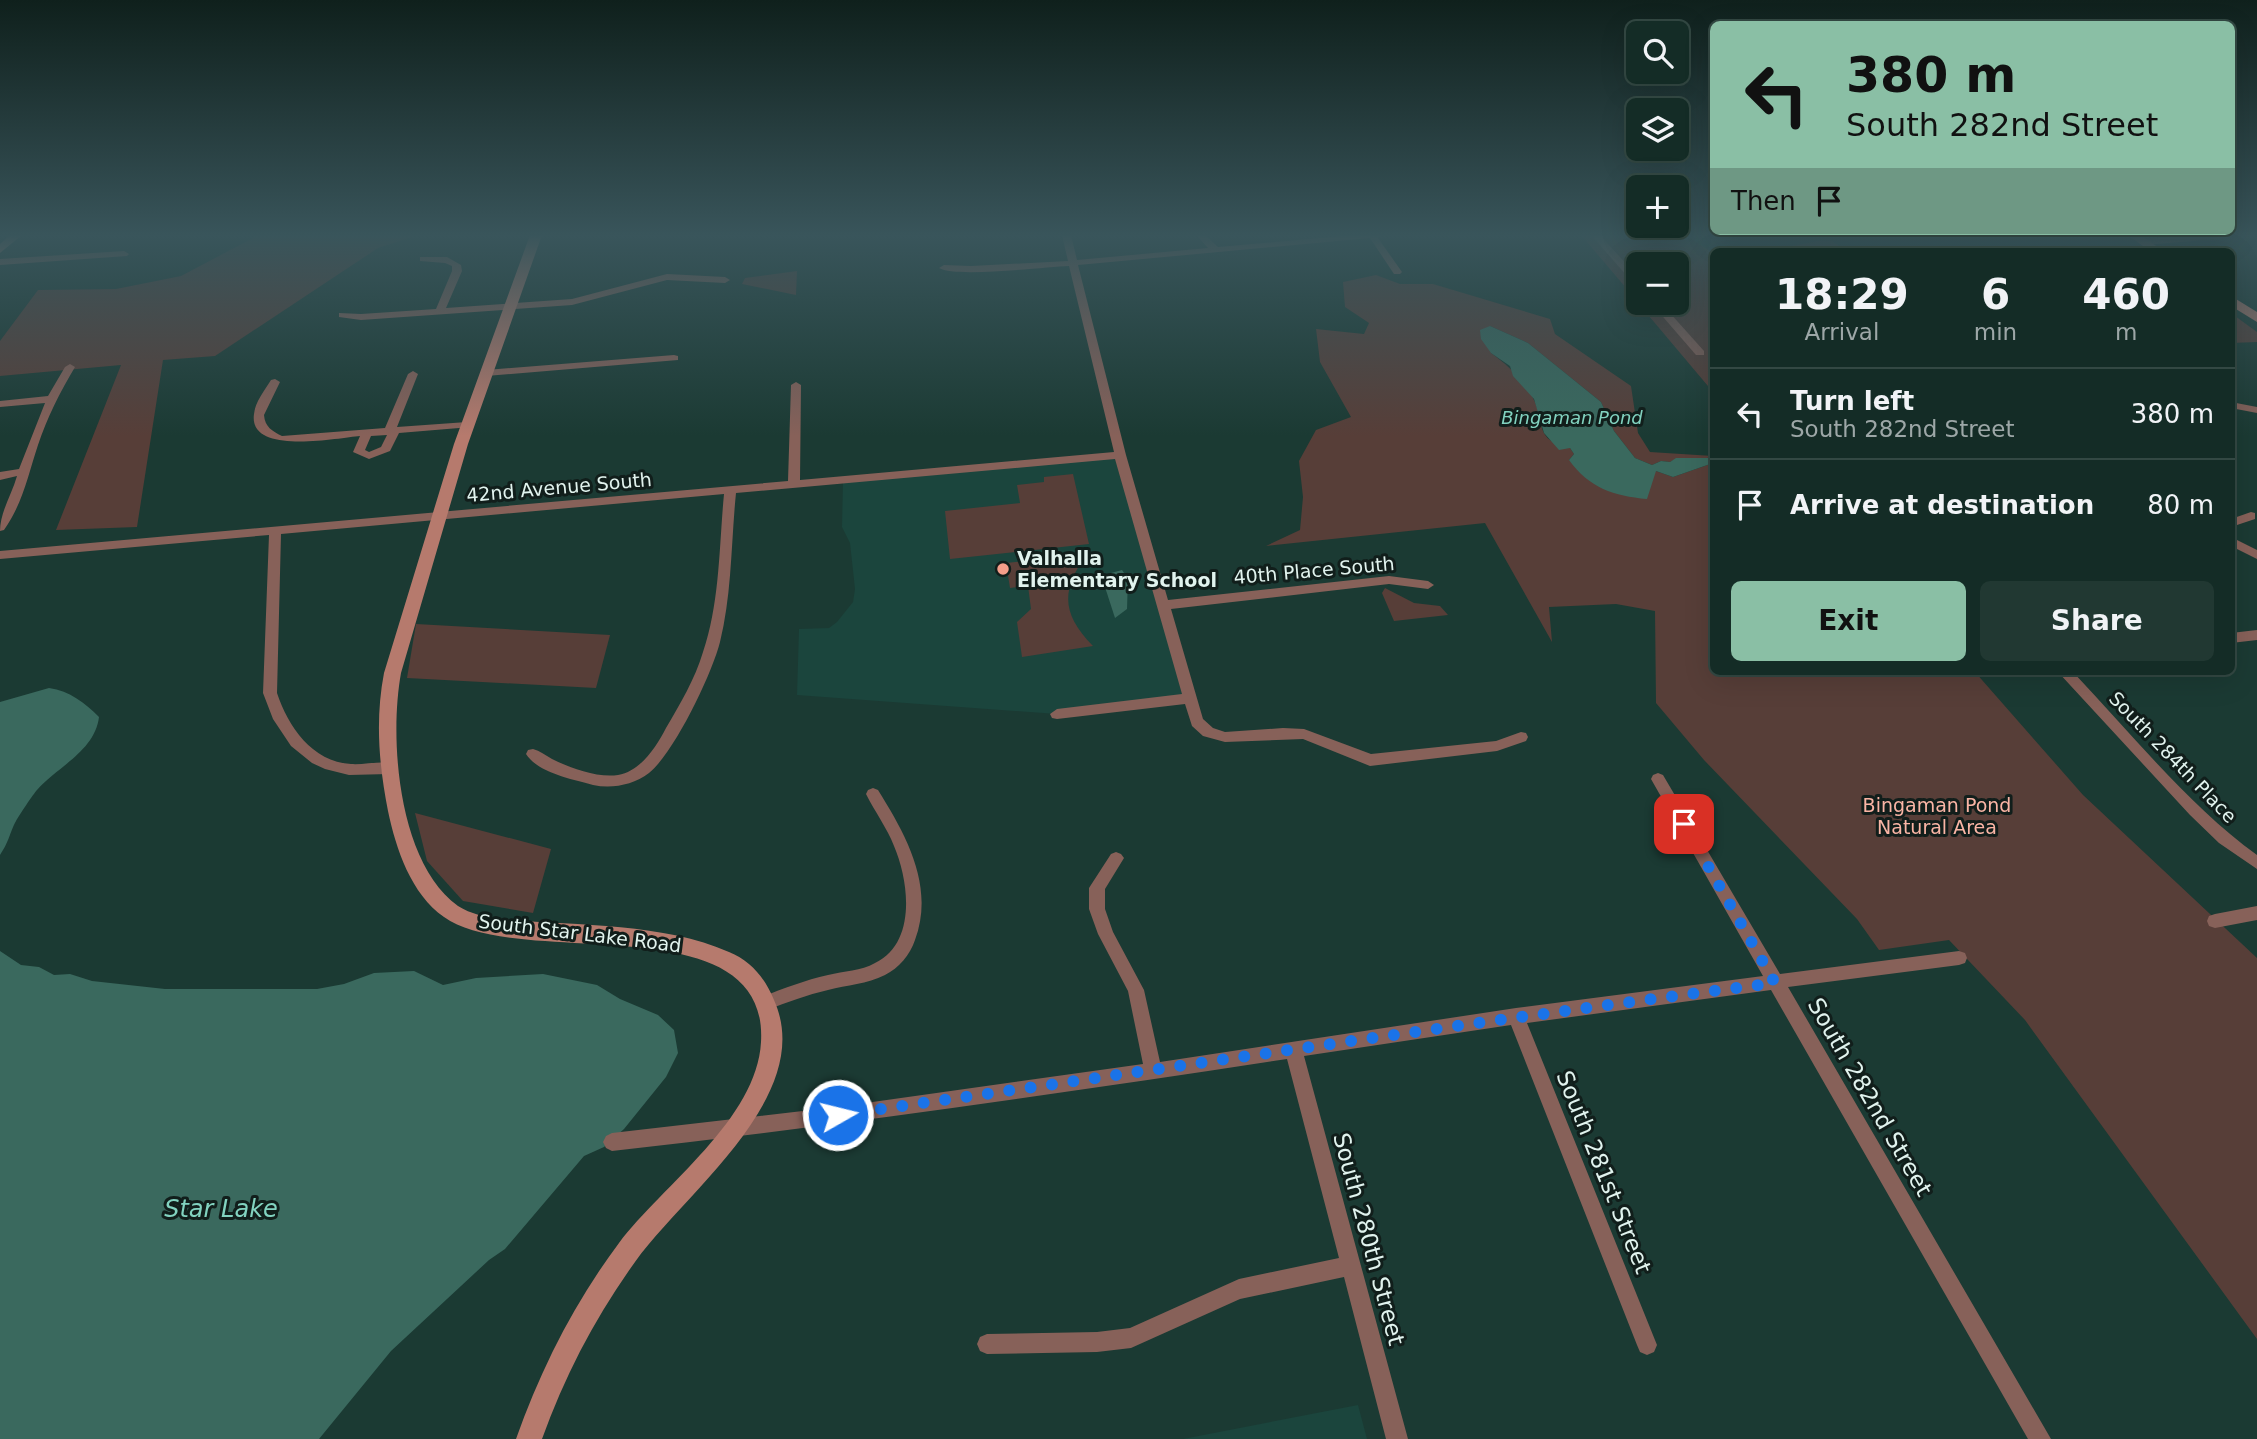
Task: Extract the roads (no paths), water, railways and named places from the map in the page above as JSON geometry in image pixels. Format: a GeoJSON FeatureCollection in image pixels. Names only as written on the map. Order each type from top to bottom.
{"type":"FeatureCollection","features":[{"type":"Feature","properties":{"kind":"street"},"geometry":{"type":"LineString","coordinates":[[440,311],[444,302]]}},
{"type":"Feature","properties":{"kind":"street","name":"South Star Lake Road"},"geometry":{"type":"LineString","coordinates":[[511,302],[437,515],[398,650],[387,706],[389,768],[412,859],[421,879],[453,912],[485,925],[679,943],[733,964],[761,991],[767,1002]]}},
{"type":"Feature","properties":{"kind":"street"},"geometry":{"type":"LineString","coordinates":[[342,315],[361,317],[570,302]]}},
{"type":"Feature","properties":{"kind":"street"},"geometry":{"type":"LineString","coordinates":[[1083,302],[1120,455],[1197,722],[1215,734],[1235,737],[1304,734],[1370,760],[1497,746],[1521,737]]}},
{"type":"Feature","properties":{"kind":"street"},"geometry":{"type":"LineString","coordinates":[[2235,303],[2257,318]]}},
{"type":"Feature","properties":{"kind":"street"},"geometry":{"type":"LineString","coordinates":[[1667,315],[1700,353]]}},
{"type":"Feature","properties":{"kind":"street"},"geometry":{"type":"LineString","coordinates":[[486,373],[674,358]]}},
{"type":"Feature","properties":{"kind":"street"},"geometry":{"type":"LineString","coordinates":[[0,527],[16,503],[51,399],[70,368]]}},
{"type":"Feature","properties":{"kind":"street"},"geometry":{"type":"LineString","coordinates":[[366,434],[359,452],[369,456],[386,449],[413,374]]}},
{"type":"Feature","properties":{"kind":"street"},"geometry":{"type":"LineString","coordinates":[[275,382],[258,415],[259,425],[266,434],[281,439],[300,440],[467,425]]}},
{"type":"Feature","properties":{"kind":"street"},"geometry":{"type":"LineString","coordinates":[[794,485],[796,385]]}},
{"type":"Feature","properties":{"kind":"street"},"geometry":{"type":"LineString","coordinates":[[0,404],[51,399]]}},
{"type":"Feature","properties":{"kind":"street"},"geometry":{"type":"LineString","coordinates":[[2235,406],[2256,410]]}},
{"type":"Feature","properties":{"kind":"street","name":"42nd Avenue South"},"geometry":{"type":"LineString","coordinates":[[0,555],[1120,455]]}},
{"type":"Feature","properties":{"kind":"street"},"geometry":{"type":"LineString","coordinates":[[0,476],[25,471]]}},
{"type":"Feature","properties":{"kind":"street"},"geometry":{"type":"LineString","coordinates":[[533,754],[548,764],[598,783],[613,783],[642,772],[666,743],[708,661],[715,634],[730,490]]}},
{"type":"Feature","properties":{"kind":"street"},"geometry":{"type":"LineString","coordinates":[[2235,522],[2251,516]]}},
{"type":"Feature","properties":{"kind":"street"},"geometry":{"type":"LineString","coordinates":[[275,531],[270,693],[276,713],[288,733],[307,752],[324,761],[345,769],[389,768]]}},
{"type":"Feature","properties":{"kind":"street"},"geometry":{"type":"LineString","coordinates":[[2235,543],[2257,555]]}},
{"type":"Feature","properties":{"kind":"street","name":"40th Place South"},"geometry":{"type":"LineString","coordinates":[[1163,605],[1389,580],[1428,585]]}},
{"type":"Feature","properties":{"kind":"street"},"geometry":{"type":"LineString","coordinates":[[2235,638],[2257,635]]}},
{"type":"Feature","properties":{"kind":"street","name":"South 284th Place"},"geometry":{"type":"LineString","coordinates":[[2068,675],[2195,811],[2224,839],[2257,863]]}},
{"type":"Feature","properties":{"kind":"street"},"geometry":{"type":"LineString","coordinates":[[1057,714],[1189,698]]}},
{"type":"Feature","properties":{"kind":"street","name":"South 282nd Street"},"geometry":{"type":"LineString","coordinates":[[1658,779],[2040,1439]]}},
{"type":"Feature","properties":{"kind":"street"},"geometry":{"type":"LineString","coordinates":[[529,1439],[552,1375],[601,1290],[631,1246],[757,1099],[768,1071],[772,1026],[767,1002],[813,986],[872,973],[895,958],[908,937],[913,913],[910,869],[895,831],[873,794]]}},
{"type":"Feature","properties":{"kind":"street"},"geometry":{"type":"LineString","coordinates":[[1116,858],[1097,888],[1097,909],[1106,934],[1136,990],[1153,1071]]}},
{"type":"Feature","properties":{"kind":"street"},"geometry":{"type":"LineString","coordinates":[[2215,921],[2257,913]]}},
{"type":"Feature","properties":{"kind":"street"},"geometry":{"type":"LineString","coordinates":[[612,1142],[733,1130],[1294,1051],[1516,1016],[1959,958]]}},
{"type":"Feature","properties":{"kind":"street","name":"South 281st Street"},"geometry":{"type":"LineString","coordinates":[[1516,1016],[1647,1346]]}},
{"type":"Feature","properties":{"kind":"street","name":"South 280th Street"},"geometry":{"type":"LineString","coordinates":[[1294,1051],[1349,1266],[1398,1439]]}},
{"type":"Feature","properties":{"kind":"street"},"geometry":{"type":"LineString","coordinates":[[987,1344],[1070,1343],[1131,1338],[1239,1289],[1349,1266]]}},
{"type":"Feature","properties":{"kind":"water","name":"Bingaman Pond"},"geometry":{"type":"Polygon","coordinates":[[[1490,326],[1528,343],[1601,402],[1614,431],[1635,458],[1652,465],[1661,461],[1670,462],[1676,458],[1710,458],[1710,464],[1673,477],[1656,471],[1647,499],[1613,493],[1594,484],[1569,460],[1574,454],[1570,448],[1559,450],[1544,433],[1534,399],[1513,376],[1510,366],[1491,353],[1481,339],[1480,330],[1490,326]]]}},
{"type":"Feature","properties":{"kind":"water"},"geometry":{"type":"Polygon","coordinates":[[[1122,570],[1128,579],[1127,609],[1115,618],[1104,584],[1111,573],[1122,570]]]}},
{"type":"Feature","properties":{"kind":"water"},"geometry":{"type":"Polygon","coordinates":[[[49,688],[77,698],[88,707],[99,717],[96,729],[83,749],[35,792],[16,821],[0,855],[0,702],[49,688]]]}},
{"type":"Feature","properties":{"kind":"water","name":"Star Lake"},"geometry":{"type":"Polygon","coordinates":[[[0,951],[21,965],[39,967],[54,975],[70,974],[92,981],[165,989],[317,989],[344,984],[374,973],[414,971],[443,985],[476,978],[543,974],[597,985],[620,999],[658,1015],[674,1030],[678,1053],[666,1077],[624,1129],[604,1147],[584,1156],[505,1249],[489,1260],[391,1351],[319,1439],[0,1439],[0,951]]]}},
{"type":"Feature","properties":{"kind":"place","name":"Valhalla Elementary School"},"geometry":{"type":"Point","coordinates":[1003,569]}},
{"type":"Feature","properties":{"kind":"park label","name":"Bingaman Pond Natural Area"},"geometry":{"type":"Point","coordinates":[1937,816]}}]}
